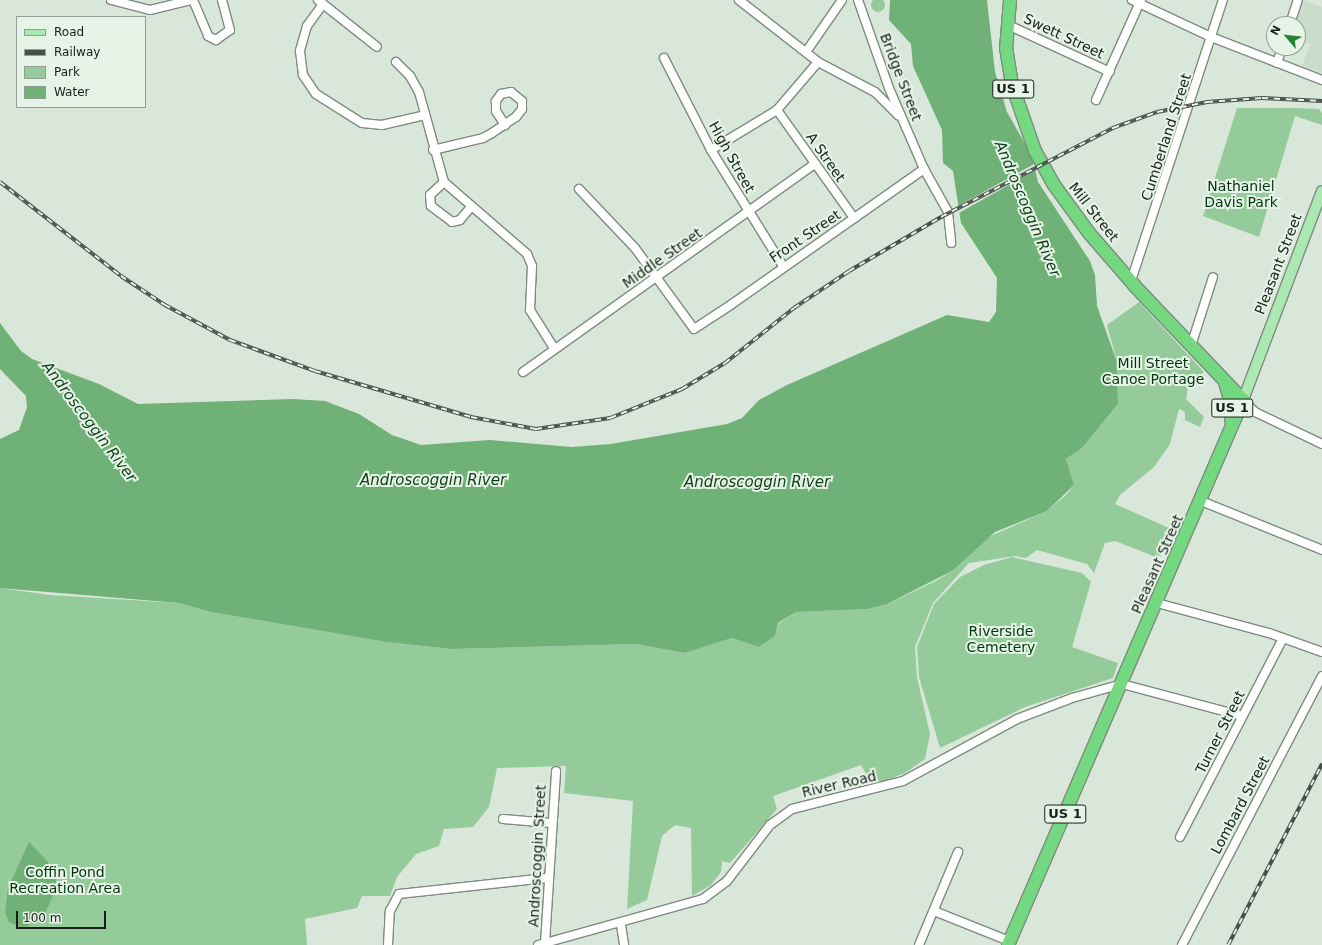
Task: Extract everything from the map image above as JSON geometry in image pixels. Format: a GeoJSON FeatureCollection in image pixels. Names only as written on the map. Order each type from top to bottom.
{"type":"FeatureCollection","features":[{"type":"Feature","properties":{"kind":"highway","name":"Mill Street"},"geometry":{"type":"LineString","coordinates":[[1010,0],[1006,49],[1012,85],[1035,151],[1069,207],[1190,346],[1243,400]]}},
{"type":"Feature","properties":{"kind":"highway","name":"US 1"},"geometry":{"type":"LineString","coordinates":[[1224,379],[1232,406],[1228,438]]}},
{"type":"Feature","properties":{"kind":"highway","name":"Pleasant Street"},"geometry":{"type":"LineString","coordinates":[[1009,943],[1202,501],[1243,400]]}},
{"type":"Feature","properties":{"kind":"main road","name":"Pleasant Street"},"geometry":{"type":"LineString","coordinates":[[1243,400],[1322,191]]}},
{"type":"Feature","properties":{"kind":"street"},"geometry":{"type":"LineString","coordinates":[[111,0],[150,10],[192,0],[208,36],[216,40],[230,30],[222,0]]}},
{"type":"Feature","properties":{"kind":"street"},"geometry":{"type":"LineString","coordinates":[[739,0],[818,62],[883,100],[901,118]]}},
{"type":"Feature","properties":{"kind":"street"},"geometry":{"type":"LineString","coordinates":[[806,52],[842,0]]}},
{"type":"Feature","properties":{"kind":"street","name":"Bridge Street"},"geometry":{"type":"LineString","coordinates":[[858,0],[901,118],[923,165],[948,212],[951,243]]}},
{"type":"Feature","properties":{"kind":"street"},"geometry":{"type":"LineString","coordinates":[[1132,0],[1140,2],[1211,37],[1322,80]]}},
{"type":"Feature","properties":{"kind":"street","name":"Cumberland Street"},"geometry":{"type":"LineString","coordinates":[[1131,280],[1223,0]]}},
{"type":"Feature","properties":{"kind":"street"},"geometry":{"type":"LineString","coordinates":[[1293,16],[1298,0]]}},
{"type":"Feature","properties":{"kind":"street"},"geometry":{"type":"LineString","coordinates":[[377,47],[320,2],[308,26],[300,51],[303,75],[316,94],[362,123],[382,125],[425,115]]}},
{"type":"Feature","properties":{"kind":"street"},"geometry":{"type":"LineString","coordinates":[[1096,100],[1110,72],[1140,2]]}},
{"type":"Feature","properties":{"kind":"street","name":"Swett Street"},"geometry":{"type":"LineString","coordinates":[[1008,25],[1110,72]]}},
{"type":"Feature","properties":{"kind":"street"},"geometry":{"type":"LineString","coordinates":[[1277,63],[1279,56]]}},
{"type":"Feature","properties":{"kind":"street","name":"High Street"},"geometry":{"type":"LineString","coordinates":[[664,58],[711,150],[748,213],[783,266]]}},
{"type":"Feature","properties":{"kind":"street"},"geometry":{"type":"LineString","coordinates":[[396,62],[410,76],[425,115],[433,150],[444,182],[470,208],[527,254],[532,266],[530,310],[554,348]]}},
{"type":"Feature","properties":{"kind":"street"},"geometry":{"type":"LineString","coordinates":[[711,150],[777,110],[818,62]]}},
{"type":"Feature","properties":{"kind":"street","name":"A Street"},"geometry":{"type":"LineString","coordinates":[[777,110],[854,218]]}},
{"type":"Feature","properties":{"kind":"street"},"geometry":{"type":"LineString","coordinates":[[433,150],[482,138],[505,125]]}},
{"type":"Feature","properties":{"kind":"street","name":"Middle Street"},"geometry":{"type":"LineString","coordinates":[[523,372],[554,348],[658,278],[815,164]]}},
{"type":"Feature","properties":{"kind":"street","name":"Front Street"},"geometry":{"type":"LineString","coordinates":[[658,278],[694,329],[854,218],[923,165]]}},
{"type":"Feature","properties":{"kind":"street"},"geometry":{"type":"LineString","coordinates":[[444,182],[430,195],[435,210],[452,222],[460,220],[470,208]]}},
{"type":"Feature","properties":{"kind":"street"},"geometry":{"type":"LineString","coordinates":[[579,189],[658,278]]}},
{"type":"Feature","properties":{"kind":"street"},"geometry":{"type":"LineString","coordinates":[[1190,346],[1213,276]]}},
{"type":"Feature","properties":{"kind":"street"},"geometry":{"type":"LineString","coordinates":[[1243,400],[1255,412],[1322,444]]}},
{"type":"Feature","properties":{"kind":"street"},"geometry":{"type":"LineString","coordinates":[[1202,501],[1322,550]]}},
{"type":"Feature","properties":{"kind":"street"},"geometry":{"type":"LineString","coordinates":[[1157,603],[1283,638],[1322,652]]}},
{"type":"Feature","properties":{"kind":"street","name":"Turner Street"},"geometry":{"type":"LineString","coordinates":[[1180,838],[1283,638]]}},
{"type":"Feature","properties":{"kind":"street","name":"Lombard Street"},"geometry":{"type":"LineString","coordinates":[[1182,945],[1322,676]]}},
{"type":"Feature","properties":{"kind":"street"},"geometry":{"type":"LineString","coordinates":[[1122,684],[1242,716]]}},
{"type":"Feature","properties":{"kind":"street","name":"River Road"},"geometry":{"type":"LineString","coordinates":[[541,944],[621,924],[690,904],[716,891],[737,871],[770,825],[792,809],[904,781],[1017,719],[1122,684]]}},
{"type":"Feature","properties":{"kind":"street","name":"Androscoggin Street"},"geometry":{"type":"LineString","coordinates":[[541,944],[556,771]]}},
{"type":"Feature","properties":{"kind":"street"},"geometry":{"type":"LineString","coordinates":[[503,819],[551,823]]}},
{"type":"Feature","properties":{"kind":"street"},"geometry":{"type":"LineString","coordinates":[[919,945],[958,852]]}},
{"type":"Feature","properties":{"kind":"street"},"geometry":{"type":"LineString","coordinates":[[388,945],[392,902],[399,894],[546,878]]}},
{"type":"Feature","properties":{"kind":"street"},"geometry":{"type":"LineString","coordinates":[[934,911],[1009,943]]}},
{"type":"Feature","properties":{"kind":"street"},"geometry":{"type":"LineString","coordinates":[[621,924],[624,945]]}},
{"type":"Feature","properties":{"kind":"shaded area"},"geometry":{"type":"Polygon","coordinates":[[[1302,0],[1322,7],[1322,73],[1302,66],[1310,44],[1306,43],[1306,16],[1297,16],[1302,0]]]}},
{"type":"Feature","properties":{"kind":"green space"},"geometry":{"type":"Polygon","coordinates":[[[874,-1],[882,-1],[885,2],[885,8],[881,12],[875,12],[871,8],[871,2],[874,-1]]]}},
{"type":"Feature","properties":{"kind":"green space","name":"Nathaniel Davis Park"},"geometry":{"type":"Polygon","coordinates":[[[1237,108],[1319,109],[1322,113],[1322,125],[1295,116],[1259,237],[1203,216],[1237,108]]]}},
{"type":"Feature","properties":{"kind":"green space"},"geometry":{"type":"Polygon","coordinates":[[[1139,302],[1204,372],[1188,388],[1186,399],[1204,417],[1200,427],[1185,420],[1185,412],[1179,409],[1170,444],[1154,467],[1120,495],[1115,504],[1169,528],[1174,536],[1167,553],[1156,557],[1115,541],[1105,543],[1094,573],[1087,564],[1037,550],[1026,558],[1015,556],[969,563],[933,603],[915,647],[917,677],[930,734],[925,759],[905,773],[882,782],[868,777],[861,765],[773,796],[777,809],[730,863],[722,861],[721,872],[711,885],[692,896],[691,828],[675,825],[662,836],[647,900],[627,909],[633,801],[564,793],[566,766],[497,768],[489,807],[473,827],[444,829],[439,846],[416,854],[397,877],[390,896],[362,896],[357,908],[305,919],[307,945],[0,945],[0,588],[50,595],[179,603],[211,612],[386,642],[451,649],[636,644],[685,653],[732,638],[759,647],[775,636],[778,624],[796,612],[868,609],[887,604],[936,581],[952,571],[984,539],[1047,511],[1067,494],[1074,485],[1066,459],[1082,448],[1118,404],[1117,362],[1107,325],[1139,302]]]}},
{"type":"Feature","properties":{"kind":"green space","name":"Riverside Cemetery"},"geometry":{"type":"Polygon","coordinates":[[[1012,557],[1082,573],[1091,582],[1072,647],[1118,663],[1113,678],[1025,707],[940,748],[919,677],[917,647],[934,604],[960,577],[984,565],[1012,557]]]}},
{"type":"Feature","properties":{"kind":"water","name":"Androscoggin River"},"geometry":{"type":"Polygon","coordinates":[[[890,0],[987,0],[995,72],[1007,112],[1032,156],[1038,182],[1090,261],[1095,275],[1097,306],[1117,362],[1118,404],[1082,448],[1066,459],[1074,485],[1047,511],[995,532],[952,571],[887,604],[868,609],[796,612],[778,623],[775,636],[759,647],[732,638],[685,653],[636,644],[451,649],[386,642],[211,612],[179,603],[0,588],[0,439],[19,430],[27,407],[26,396],[0,369],[0,323],[21,351],[32,359],[99,384],[138,404],[292,399],[325,401],[359,414],[392,435],[421,445],[490,440],[572,447],[611,444],[727,424],[742,418],[759,400],[787,385],[947,315],[989,322],[996,312],[997,278],[961,223],[953,171],[943,163],[942,130],[913,66],[911,44],[889,20],[890,0]]]}},
{"type":"Feature","properties":{"kind":"water"},"geometry":{"type":"Polygon","coordinates":[[[29,842],[48,862],[58,885],[46,911],[25,929],[9,922],[5,913],[8,888],[29,842]]]}},
{"type":"Feature","properties":{"kind":"pier"},"geometry":{"type":"Polygon","coordinates":[[[1036,163],[1037,169],[957,214],[956,207],[1036,163]]]}},
{"type":"Feature","properties":{"kind":"railway"},"geometry":{"type":"LineString","coordinates":[[0,182],[121,276],[165,305],[230,340],[315,371],[471,417],[536,429],[610,418],[682,389],[725,363],[794,308],[849,271],[941,217],[1113,128],[1157,112],[1207,102],[1262,98],[1322,101]]}},
{"type":"Feature","properties":{"kind":"railway"},"geometry":{"type":"LineString","coordinates":[[1228,945],[1322,764]]}},
{"type":"Feature","properties":{"kind":"park label","name":"Mill Street Canoe Portage"},"geometry":{"type":"Point","coordinates":[1153,372]}},
{"type":"Feature","properties":{"kind":"park label","name":"Coffin Pond Recreation Area"},"geometry":{"type":"Point","coordinates":[65,880]}}]}
